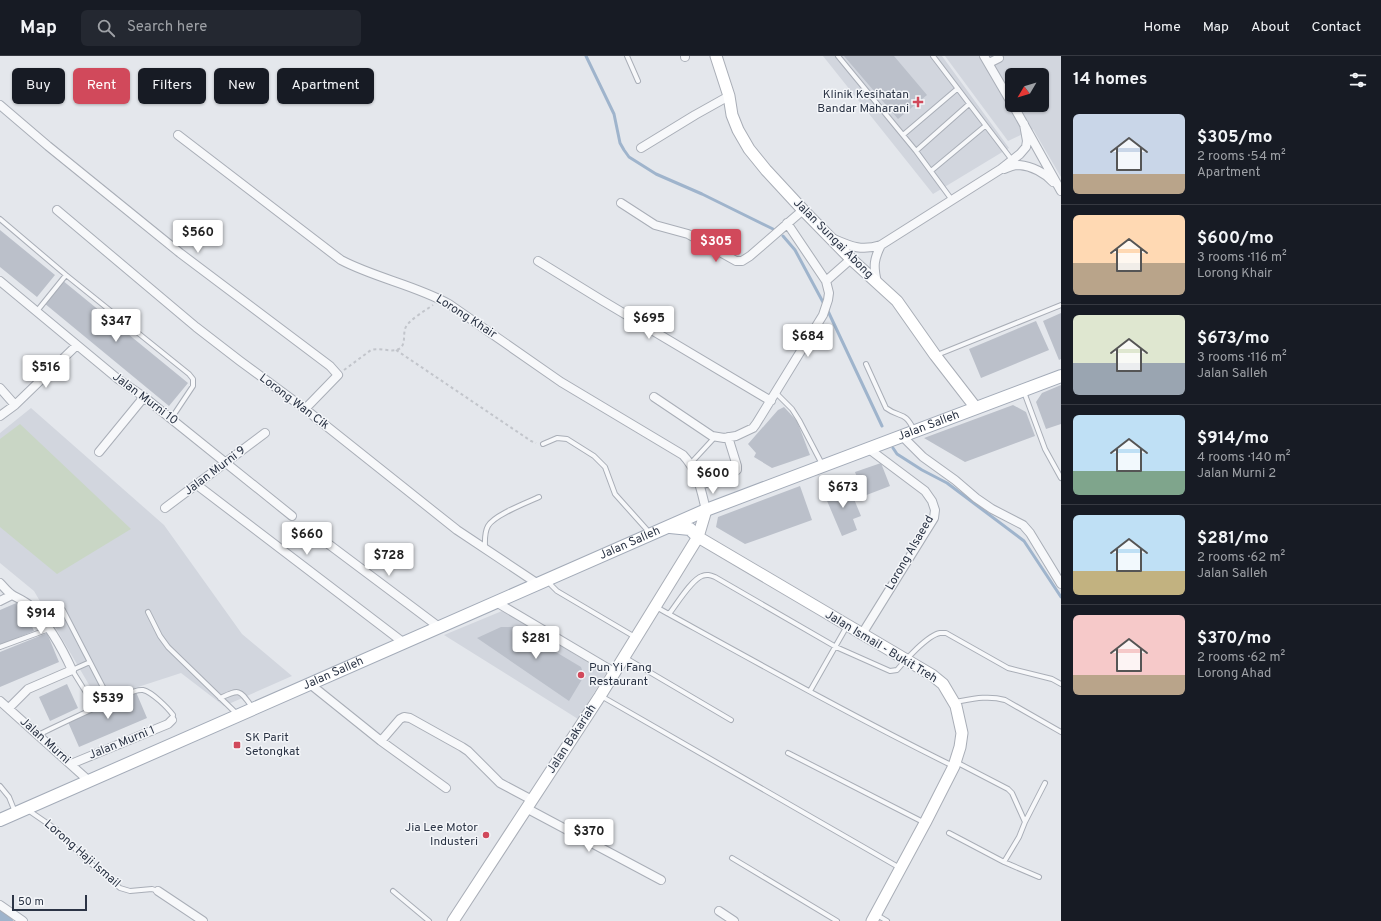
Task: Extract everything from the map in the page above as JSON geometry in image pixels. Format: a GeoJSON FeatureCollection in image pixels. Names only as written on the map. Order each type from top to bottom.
{"type":"FeatureCollection","features":[{"type":"Feature","properties":{"kind":"main road","name":"Jalan Salleh"},"geometry":{"type":"LineString","coordinates":[[0,820],[706,510],[1061,376]]}},
{"type":"Feature","properties":{"kind":"main road"},"geometry":{"type":"LineString","coordinates":[[667,527],[690,529],[698,537]]}},
{"type":"Feature","properties":{"kind":"street","name":"Jalan Sungai Abong"},"geometry":{"type":"LineString","coordinates":[[716,56],[729,96],[732,115],[745,142],[766,170],[803,210],[851,259],[902,307],[935,355],[976,408]]}},
{"type":"Feature","properties":{"kind":"street"},"geometry":{"type":"LineString","coordinates":[[1000,57],[986,60],[1005,92]]}},
{"type":"Feature","properties":{"kind":"street"},"geometry":{"type":"LineString","coordinates":[[641,148],[729,96]]}},
{"type":"Feature","properties":{"kind":"street"},"geometry":{"type":"LineString","coordinates":[[2,110],[180,253],[330,366],[338,375],[306,409]]}},
{"type":"Feature","properties":{"kind":"street"},"geometry":{"type":"LineString","coordinates":[[1017,112],[1061,190]]}},
{"type":"Feature","properties":{"kind":"street"},"geometry":{"type":"LineString","coordinates":[[829,237],[851,247],[863,248],[881,245],[1001,169],[1012,160],[1026,147],[1027,142],[1024,124]]}},
{"type":"Feature","properties":{"kind":"street","name":"Lorong Khair"},"geometry":{"type":"LineString","coordinates":[[178,135],[341,260],[355,267],[435,296],[561,382],[683,456],[691,463]]}},
{"type":"Feature","properties":{"kind":"street"},"geometry":{"type":"LineString","coordinates":[[1001,169],[1018,165],[1029,167],[1049,177],[1061,190]]}},
{"type":"Feature","properties":{"kind":"street"},"geometry":{"type":"LineString","coordinates":[[621,203],[655,225],[688,234],[736,262],[742,261],[750,256],[803,210]]}},
{"type":"Feature","properties":{"kind":"street","name":"Lorong Wan Cik"},"geometry":{"type":"LineString","coordinates":[[57,210],[196,327],[240,362],[306,409],[457,530],[485,548],[543,581]]}},
{"type":"Feature","properties":{"kind":"street"},"geometry":{"type":"LineString","coordinates":[[654,397],[702,429],[716,436],[736,436],[753,428],[823,315],[828,300],[829,293],[826,281],[787,223]]}},
{"type":"Feature","properties":{"kind":"street"},"geometry":{"type":"LineString","coordinates":[[877,284],[874,261],[881,245]]}},
{"type":"Feature","properties":{"kind":"street"},"geometry":{"type":"LineString","coordinates":[[826,281],[851,259]]}},
{"type":"Feature","properties":{"kind":"street"},"geometry":{"type":"LineString","coordinates":[[538,261],[771,401]]}},
{"type":"Feature","properties":{"kind":"street","name":"Jalan Murni 10"},"geometry":{"type":"LineString","coordinates":[[0,281],[118,379],[172,419],[292,516]]}},
{"type":"Feature","properties":{"kind":"street"},"geometry":{"type":"LineString","coordinates":[[0,416],[15,405],[77,345]]}},
{"type":"Feature","properties":{"kind":"street"},"geometry":{"type":"LineString","coordinates":[[0,388],[15,405]]}},
{"type":"Feature","properties":{"kind":"street"},"geometry":{"type":"LineString","coordinates":[[99,452],[144,397]]}},
{"type":"Feature","properties":{"kind":"street","name":"Jalan Murni 9"},"geometry":{"type":"LineString","coordinates":[[165,508],[265,433]]}},
{"type":"Feature","properties":{"kind":"street"},"geometry":{"type":"LineString","coordinates":[[902,436],[923,457],[955,480],[976,498],[992,509],[1023,525],[1030,532],[1061,584]]}},
{"type":"Feature","properties":{"kind":"street"},"geometry":{"type":"LineString","coordinates":[[700,485],[730,475],[737,470],[728,437]]}},
{"type":"Feature","properties":{"kind":"street","name":"Lorong Alsaeed"},"geometry":{"type":"LineString","coordinates":[[862,634],[934,518],[935,510],[925,491],[869,448]]}},
{"type":"Feature","properties":{"kind":"street"},"geometry":{"type":"LineString","coordinates":[[691,463],[700,485],[706,510]]}},
{"type":"Feature","properties":{"kind":"street"},"geometry":{"type":"LineString","coordinates":[[197,485],[404,643]]}},
{"type":"Feature","properties":{"kind":"street","name":"Jalan Bakariah"},"geometry":{"type":"LineString","coordinates":[[457,920],[529,804],[600,696],[654,606],[698,537],[706,510]]}},
{"type":"Feature","properties":{"kind":"street","name":"Jalan Ismail - Bukit Treh"},"geometry":{"type":"LineString","coordinates":[[698,537],[932,674],[943,684],[956,706],[962,733],[955,764],[874,918]]}},
{"type":"Feature","properties":{"kind":"street"},"geometry":{"type":"LineString","coordinates":[[327,543],[439,627]]}},
{"type":"Feature","properties":{"kind":"street"},"geometry":{"type":"LineString","coordinates":[[0,583],[12,595],[21,599],[31,607],[49,629],[72,670],[28,689],[9,708]]}},
{"type":"Feature","properties":{"kind":"street"},"geometry":{"type":"LineString","coordinates":[[0,601],[12,595]]}},
{"type":"Feature","properties":{"kind":"street"},"geometry":{"type":"LineString","coordinates":[[496,602],[614,672]]}},
{"type":"Feature","properties":{"kind":"street"},"geometry":{"type":"LineString","coordinates":[[310,684],[381,740],[446,788]]}},
{"type":"Feature","properties":{"kind":"street","name":"Jalan Murni"},"geometry":{"type":"LineString","coordinates":[[0,701],[90,781]]}},
{"type":"Feature","properties":{"kind":"street"},"geometry":{"type":"LineString","coordinates":[[381,740],[400,720],[404,717],[410,718],[468,751],[500,783],[529,804],[661,880]]}},
{"type":"Feature","properties":{"kind":"street","name":"Jalan Murni 1"},"geometry":{"type":"LineString","coordinates":[[72,764],[168,724],[172,720]]}},
{"type":"Feature","properties":{"kind":"street","name":"Lorong Haji Ismail"},"geometry":{"type":"LineString","coordinates":[[158,891],[203,921]]}},
{"type":"Feature","properties":{"kind":"street"},"geometry":{"type":"LineString","coordinates":[[0,905],[23,921]]}},
{"type":"Feature","properties":{"kind":"street"},"geometry":{"type":"LineString","coordinates":[[719,911],[734,921]]}},
{"type":"Feature","properties":{"kind":"lane"},"geometry":{"type":"LineString","coordinates":[[627,56],[638,81]]}},
{"type":"Feature","properties":{"kind":"lane"},"geometry":{"type":"LineString","coordinates":[[838,56],[916,151],[952,200]]}},
{"type":"Feature","properties":{"kind":"lane"},"geometry":{"type":"LineString","coordinates":[[932,56],[1012,160]]}},
{"type":"Feature","properties":{"kind":"lane"},"geometry":{"type":"LineString","coordinates":[[903,135],[957,89]]}},
{"type":"Feature","properties":{"kind":"lane"},"geometry":{"type":"LineString","coordinates":[[916,151],[969,104]]}},
{"type":"Feature","properties":{"kind":"lane"},"geometry":{"type":"LineString","coordinates":[[931,171],[985,126]]}},
{"type":"Feature","properties":{"kind":"lane"},"geometry":{"type":"LineString","coordinates":[[0,219],[66,275],[189,374],[193,379],[193,386],[172,419]]}},
{"type":"Feature","properties":{"kind":"lane"},"geometry":{"type":"LineString","coordinates":[[38,311],[66,275]]}},
{"type":"Feature","properties":{"kind":"lane"},"geometry":{"type":"LineString","coordinates":[[935,355],[1061,305]]}},
{"type":"Feature","properties":{"kind":"lane"},"geometry":{"type":"LineString","coordinates":[[866,364],[886,408],[904,416],[909,420],[914,432]]}},
{"type":"Feature","properties":{"kind":"lane"},"geometry":{"type":"LineString","coordinates":[[1023,390],[1045,449],[1061,478]]}},
{"type":"Feature","properties":{"kind":"lane"},"geometry":{"type":"LineString","coordinates":[[776,393],[792,409],[799,420],[807,433],[822,466]]}},
{"type":"Feature","properties":{"kind":"lane"},"geometry":{"type":"LineString","coordinates":[[691,463],[716,436]]}},
{"type":"Feature","properties":{"kind":"lane"},"geometry":{"type":"LineString","coordinates":[[543,444],[558,438],[567,438],[594,456],[605,467],[615,494],[651,534]]}},
{"type":"Feature","properties":{"kind":"lane"},"geometry":{"type":"LineString","coordinates":[[485,548],[485,534],[488,526],[495,519],[539,497]]}},
{"type":"Feature","properties":{"kind":"lane"},"geometry":{"type":"LineString","coordinates":[[669,614],[694,582],[702,576],[708,574],[836,646],[890,670],[897,670],[906,659],[931,637],[940,633],[946,633],[1008,668],[1052,679],[1061,684]]}},
{"type":"Feature","properties":{"kind":"lane"},"geometry":{"type":"LineString","coordinates":[[543,581],[551,585],[556,591],[635,638]]}},
{"type":"Feature","properties":{"kind":"lane"},"geometry":{"type":"LineString","coordinates":[[654,606],[912,746],[1008,788],[1012,793],[1025,822]]}},
{"type":"Feature","properties":{"kind":"lane"},"geometry":{"type":"LineString","coordinates":[[63,610],[106,693]]}},
{"type":"Feature","properties":{"kind":"lane"},"geometry":{"type":"LineString","coordinates":[[148,612],[168,648],[238,716]]}},
{"type":"Feature","properties":{"kind":"lane"},"geometry":{"type":"LineString","coordinates":[[810,691],[848,625]]}},
{"type":"Feature","properties":{"kind":"lane"},"geometry":{"type":"LineString","coordinates":[[0,647],[49,629]]}},
{"type":"Feature","properties":{"kind":"lane"},"geometry":{"type":"LineString","coordinates":[[624,656],[731,720]]}},
{"type":"Feature","properties":{"kind":"lane"},"geometry":{"type":"LineString","coordinates":[[90,662],[72,670],[95,707]]}},
{"type":"Feature","properties":{"kind":"lane"},"geometry":{"type":"LineString","coordinates":[[38,735],[95,707],[135,691],[143,690],[168,708],[173,715],[172,720]]}},
{"type":"Feature","properties":{"kind":"lane"},"geometry":{"type":"LineString","coordinates":[[220,698],[238,691],[253,709]]}},
{"type":"Feature","properties":{"kind":"lane"},"geometry":{"type":"LineString","coordinates":[[600,696],[901,868]]}},
{"type":"Feature","properties":{"kind":"lane"},"geometry":{"type":"LineString","coordinates":[[954,702],[996,697],[1005,700],[1061,732]]}},
{"type":"Feature","properties":{"kind":"lane"},"geometry":{"type":"LineString","coordinates":[[788,753],[925,823]]}},
{"type":"Feature","properties":{"kind":"lane"},"geometry":{"type":"LineString","coordinates":[[1004,862],[1019,837],[1045,783]]}},
{"type":"Feature","properties":{"kind":"lane"},"geometry":{"type":"LineString","coordinates":[[0,786],[21,811]]}},
{"type":"Feature","properties":{"kind":"lane","name":"Lorong Haji Ismail"},"geometry":{"type":"LineString","coordinates":[[21,811],[57,830],[83,857],[120,888],[130,891],[152,889],[158,891]]}},
{"type":"Feature","properties":{"kind":"lane"},"geometry":{"type":"LineString","coordinates":[[949,832],[1004,862],[1039,877]]}},
{"type":"Feature","properties":{"kind":"lane"},"geometry":{"type":"LineString","coordinates":[[732,858],[837,921]]}},
{"type":"Feature","properties":{"kind":"lane"},"geometry":{"type":"LineString","coordinates":[[393,891],[429,921]]}},
{"type":"Feature","properties":{"kind":"lane"},"geometry":{"type":"LineString","coordinates":[[874,918],[887,921]]}},
{"type":"Feature","properties":{"kind":"path"},"geometry":{"type":"LineString","coordinates":[[338,375],[371,350],[396,350],[401,348],[403,345],[405,328],[409,323],[440,299]]}},
{"type":"Feature","properties":{"kind":"path"},"geometry":{"type":"LineString","coordinates":[[396,350],[531,442],[543,444]]}},
{"type":"Feature","properties":{"kind":"shaded area","name":"Klinik Kesihatan Bandar Maharani"},"geometry":{"type":"Polygon","coordinates":[[[823,56],[942,56],[1009,148],[933,194],[823,56]]]}},
{"type":"Feature","properties":{"kind":"shaded area"},"geometry":{"type":"Polygon","coordinates":[[[945,56],[1061,56],[1061,177],[1033,129],[1008,141],[945,56]]]}},
{"type":"Feature","properties":{"kind":"shaded area"},"geometry":{"type":"Polygon","coordinates":[[[31,408],[164,525],[242,634],[292,676],[224,706],[181,673],[98,700],[34,591],[0,563],[0,433],[31,408]]]}},
{"type":"Feature","properties":{"kind":"shaded area"},"geometry":{"type":"Polygon","coordinates":[[[502,611],[606,673],[578,719],[444,635],[502,611]]]}},
{"type":"Feature","properties":{"kind":"green space"},"geometry":{"type":"Polygon","coordinates":[[[20,424],[131,529],[57,574],[0,527],[0,439],[20,424]]]}},
{"type":"Feature","properties":{"kind":"building"},"geometry":{"type":"Polygon","coordinates":[[[844,56],[894,56],[927,95],[898,119],[844,56]]]}},
{"type":"Feature","properties":{"kind":"building"},"geometry":{"type":"Polygon","coordinates":[[[0,230],[55,275],[37,297],[0,267],[0,230]]]}},
{"type":"Feature","properties":{"kind":"building"},"geometry":{"type":"Polygon","coordinates":[[[62,280],[188,383],[169,406],[44,303],[62,280]]]}},
{"type":"Feature","properties":{"kind":"building"},"geometry":{"type":"Polygon","coordinates":[[[1061,313],[1061,359],[1059,360],[1043,321],[1061,313]]]}},
{"type":"Feature","properties":{"kind":"building"},"geometry":{"type":"Polygon","coordinates":[[[1036,321],[1049,350],[981,378],[969,349],[1036,321]]]}},
{"type":"Feature","properties":{"kind":"building"},"geometry":{"type":"Polygon","coordinates":[[[1061,385],[1061,424],[1046,429],[1036,402],[1042,393],[1061,385]]]}},
{"type":"Feature","properties":{"kind":"building"},"geometry":{"type":"Polygon","coordinates":[[[1013,405],[1026,412],[1035,436],[965,462],[924,438],[1013,405]]]}},
{"type":"Feature","properties":{"kind":"building"},"geometry":{"type":"Polygon","coordinates":[[[784,407],[797,421],[810,455],[772,468],[754,457],[756,453],[748,444],[778,410],[784,407]]]}},
{"type":"Feature","properties":{"kind":"building"},"geometry":{"type":"Polygon","coordinates":[[[881,463],[890,486],[864,496],[855,472],[881,463]]]}},
{"type":"Feature","properties":{"kind":"building"},"geometry":{"type":"Polygon","coordinates":[[[840,484],[842,490],[849,487],[861,516],[853,519],[857,530],[842,536],[825,496],[831,494],[829,488],[840,484]]]}},
{"type":"Feature","properties":{"kind":"building"},"geometry":{"type":"Polygon","coordinates":[[[800,486],[812,520],[745,544],[716,527],[718,517],[800,486]]]}},
{"type":"Feature","properties":{"kind":"building"},"geometry":{"type":"Polygon","coordinates":[[[21,601],[34,631],[0,645],[0,610],[21,601]]]}},
{"type":"Feature","properties":{"kind":"building"},"geometry":{"type":"Polygon","coordinates":[[[501,627],[514,627],[581,667],[584,676],[569,701],[477,638],[501,627]]]}},
{"type":"Feature","properties":{"kind":"building"},"geometry":{"type":"Polygon","coordinates":[[[47,633],[59,662],[0,687],[0,652],[47,633]]]}},
{"type":"Feature","properties":{"kind":"building"},"geometry":{"type":"Polygon","coordinates":[[[67,684],[78,708],[50,721],[39,697],[67,684]]]}},
{"type":"Feature","properties":{"kind":"building"},"geometry":{"type":"Polygon","coordinates":[[[136,692],[147,718],[79,747],[68,722],[136,692]]]}},
{"type":"Feature","properties":{"kind":"waterway"},"geometry":{"type":"LineString","coordinates":[[586,56],[614,114],[620,143],[629,157],[656,174],[702,194],[773,229]]}},
{"type":"Feature","properties":{"kind":"waterway"},"geometry":{"type":"LineString","coordinates":[[783,236],[795,250],[824,304]]}},
{"type":"Feature","properties":{"kind":"waterway"},"geometry":{"type":"LineString","coordinates":[[827,309],[882,426]]}},
{"type":"Feature","properties":{"kind":"waterway"},"geometry":{"type":"LineString","coordinates":[[893,448],[897,454],[922,470],[947,483],[1024,541],[1061,597]]}},
{"type":"Feature","properties":{"kind":"waterway"},"geometry":{"type":"LineString","coordinates":[[0,915],[8,921]]}},
{"type":"Feature","properties":{"kind":"place","name":"Klinik Kesihatan Bandar Maharani"},"geometry":{"type":"Point","coordinates":[918,102]}},
{"type":"Feature","properties":{"kind":"place","name":"Pun Yi Fang Restaurant"},"geometry":{"type":"Point","coordinates":[581,675]}},
{"type":"Feature","properties":{"kind":"place","name":"SK Parit Setongkat"},"geometry":{"type":"Point","coordinates":[237,745]}},
{"type":"Feature","properties":{"kind":"place","name":"Jia Lee Motor Industeri"},"geometry":{"type":"Point","coordinates":[486,835]}}]}
